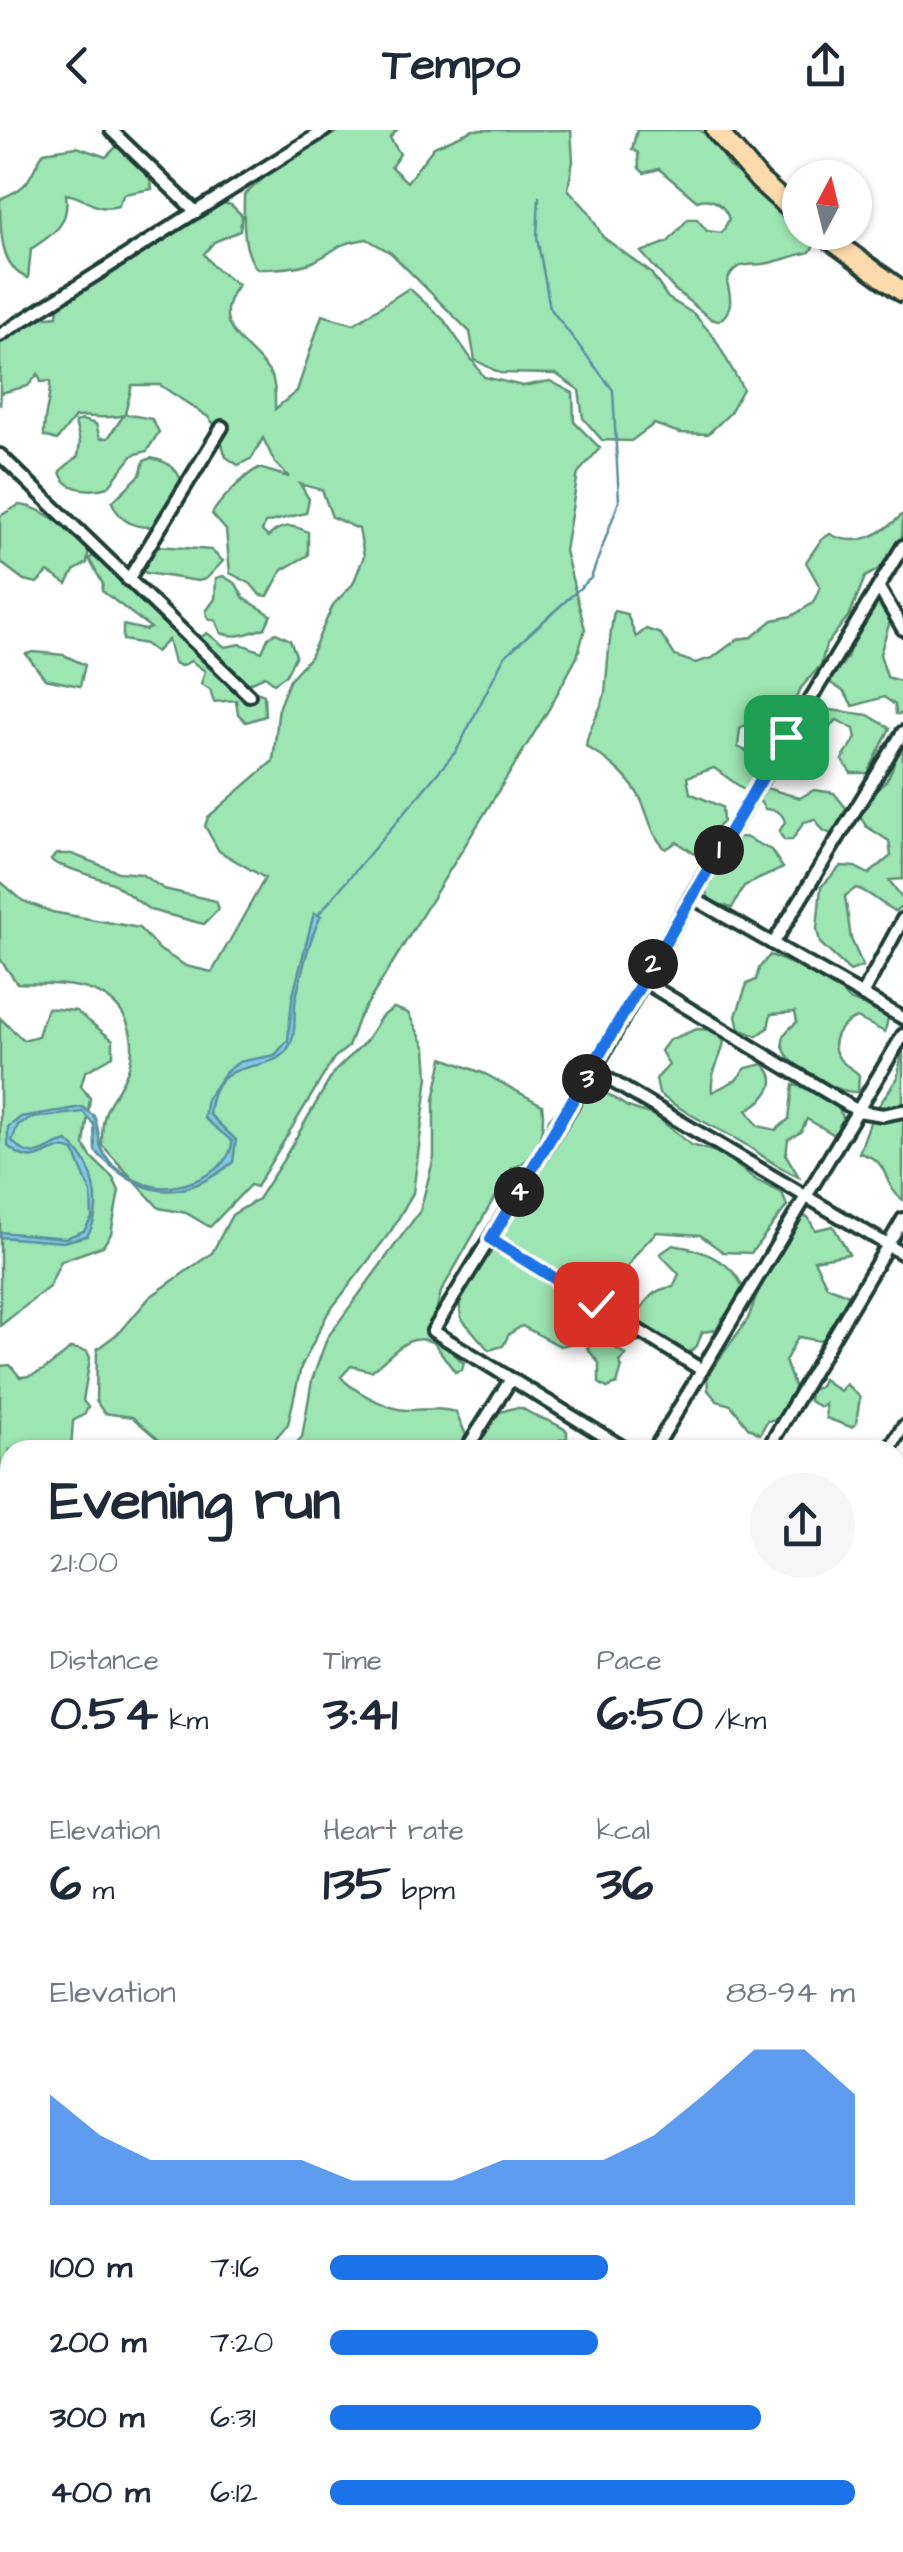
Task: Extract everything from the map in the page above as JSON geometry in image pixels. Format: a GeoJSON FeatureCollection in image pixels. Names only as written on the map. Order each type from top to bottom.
{"type":"FeatureCollection","features":[{"type":"Feature","properties":{"kind":"main road"},"geometry":{"type":"LineString","coordinates":[[716,130],[782,200]]}},
{"type":"Feature","properties":{"kind":"main road"},"geometry":{"type":"LineString","coordinates":[[845,250],[903,292]]}},
{"type":"Feature","properties":{"kind":"street"},"geometry":{"type":"LineString","coordinates":[[112,130],[196,212]]}},
{"type":"Feature","properties":{"kind":"street"},"geometry":{"type":"LineString","coordinates":[[0,336],[325,130]]}},
{"type":"Feature","properties":{"kind":"street"},"geometry":{"type":"LineString","coordinates":[[128,580],[222,427]]}},
{"type":"Feature","properties":{"kind":"street"},"geometry":{"type":"LineString","coordinates":[[0,456],[248,695]]}},
{"type":"Feature","properties":{"kind":"street"},"geometry":{"type":"LineString","coordinates":[[611,1440],[432,1331],[593,1070],[691,896],[903,546]]}},
{"type":"Feature","properties":{"kind":"street"},"geometry":{"type":"LineString","coordinates":[[879,588],[903,629]]}},
{"type":"Feature","properties":{"kind":"street"},"geometry":{"type":"LineString","coordinates":[[773,944],[903,732]]}},
{"type":"Feature","properties":{"kind":"street"},"geometry":{"type":"LineString","coordinates":[[691,896],[903,1018]]}},
{"type":"Feature","properties":{"kind":"street"},"geometry":{"type":"LineString","coordinates":[[862,994],[903,920]]}},
{"type":"Feature","properties":{"kind":"street"},"geometry":{"type":"LineString","coordinates":[[643,981],[858,1111],[883,1115],[903,1111]]}},
{"type":"Feature","properties":{"kind":"street"},"geometry":{"type":"LineString","coordinates":[[660,1440],[903,1035]]}},
{"type":"Feature","properties":{"kind":"street"},"geometry":{"type":"LineString","coordinates":[[593,1070],[903,1254]]}},
{"type":"Feature","properties":{"kind":"street"},"geometry":{"type":"LineString","coordinates":[[772,1440],[903,1219]]}},
{"type":"Feature","properties":{"kind":"street"},"geometry":{"type":"LineString","coordinates":[[491,1239],[702,1370]]}},
{"type":"Feature","properties":{"kind":"street"},"geometry":{"type":"LineString","coordinates":[[472,1440],[511,1379]]}},
{"type":"Feature","properties":{"kind":"green space"},"geometry":{"type":"Polygon","coordinates":[[[342,130],[397,130],[390,138],[400,154],[391,167],[407,182],[434,147],[473,130],[571,130],[573,161],[568,189],[588,211],[603,237],[651,273],[668,298],[694,314],[714,337],[743,389],[729,414],[708,434],[680,433],[654,424],[631,441],[602,440],[583,418],[579,390],[556,374],[500,373],[475,360],[470,332],[391,253],[367,239],[343,245],[309,263],[257,269],[246,243],[244,195],[289,156],[342,130]]]}},
{"type":"Feature","properties":{"kind":"green space"},"geometry":{"type":"Polygon","coordinates":[[[637,130],[700,130],[720,146],[728,166],[766,193],[775,208],[782,209],[782,250],[811,250],[734,270],[727,282],[729,308],[718,321],[711,319],[674,289],[641,252],[668,242],[688,219],[697,219],[707,231],[722,233],[729,219],[717,203],[697,201],[659,169],[644,173],[639,168],[638,153],[632,149],[637,130]]]}},
{"type":"Feature","properties":{"kind":"green space"},"geometry":{"type":"Polygon","coordinates":[[[117,146],[141,163],[152,189],[124,194],[118,206],[110,208],[66,194],[63,221],[31,249],[28,278],[19,273],[4,246],[0,199],[25,185],[44,152],[77,147],[106,157],[117,146]]]}},
{"type":"Feature","properties":{"kind":"green space"},"geometry":{"type":"Polygon","coordinates":[[[201,202],[231,205],[242,215],[240,231],[214,242],[204,254],[238,285],[229,301],[230,326],[272,377],[275,409],[297,391],[322,315],[354,324],[409,288],[444,320],[484,377],[523,386],[550,381],[573,393],[574,422],[600,448],[578,473],[565,551],[585,629],[577,657],[358,1019],[348,1047],[334,1058],[256,1187],[250,1185],[210,1227],[186,1213],[159,1208],[102,1145],[104,1118],[131,1061],[127,1022],[118,1008],[94,991],[17,983],[0,959],[0,881],[23,901],[52,912],[139,928],[160,950],[186,966],[212,972],[265,878],[219,851],[205,826],[208,817],[273,761],[279,706],[290,679],[310,657],[333,605],[353,584],[364,556],[359,529],[332,517],[322,490],[300,484],[309,499],[306,513],[265,523],[262,531],[268,537],[286,527],[308,532],[308,555],[282,570],[268,596],[260,595],[251,584],[230,573],[226,530],[212,514],[233,488],[259,468],[289,477],[275,463],[263,438],[252,458],[238,465],[226,457],[217,428],[208,417],[160,385],[132,385],[125,414],[152,419],[159,432],[147,451],[133,455],[108,487],[72,486],[60,471],[78,456],[80,442],[75,422],[96,424],[100,438],[108,438],[124,415],[75,417],[57,440],[44,436],[50,381],[41,382],[38,374],[28,386],[1,393],[0,406],[0,339],[31,319],[57,316],[58,305],[130,261],[201,202]]]}},
{"type":"Feature","properties":{"kind":"green space"},"geometry":{"type":"Polygon","coordinates":[[[151,458],[178,474],[181,500],[172,520],[137,526],[123,518],[112,502],[140,475],[144,461],[151,458]]]}},
{"type":"Feature","properties":{"kind":"green space"},"geometry":{"type":"Polygon","coordinates":[[[19,505],[47,515],[89,547],[87,563],[74,571],[67,584],[48,572],[37,583],[24,580],[0,562],[0,516],[19,505]]]}},
{"type":"Feature","properties":{"kind":"green space"},"geometry":{"type":"Polygon","coordinates":[[[903,514],[900,546],[892,559],[865,577],[850,614],[826,645],[821,665],[801,688],[790,714],[782,717],[772,707],[740,729],[738,747],[748,752],[766,776],[761,788],[746,791],[714,768],[687,777],[690,793],[722,807],[723,822],[699,842],[695,854],[677,842],[666,849],[656,837],[633,786],[586,746],[605,692],[614,611],[627,614],[636,637],[646,629],[661,634],[675,656],[695,663],[712,658],[738,639],[752,637],[773,620],[792,616],[813,603],[820,587],[806,562],[821,540],[830,534],[860,540],[887,528],[903,514]]]}},
{"type":"Feature","properties":{"kind":"green space"},"geometry":{"type":"Polygon","coordinates":[[[157,546],[211,550],[223,561],[206,579],[198,581],[146,573],[140,569],[151,549],[157,546]]]}},
{"type":"Feature","properties":{"kind":"green space"},"geometry":{"type":"Polygon","coordinates":[[[96,553],[136,574],[144,604],[166,625],[195,641],[207,633],[225,647],[241,644],[262,652],[268,638],[276,633],[290,640],[296,655],[286,675],[274,683],[265,676],[243,686],[264,695],[265,716],[246,722],[238,714],[236,700],[214,702],[210,689],[201,684],[205,671],[191,661],[181,666],[174,663],[168,640],[156,652],[145,644],[123,640],[123,625],[151,628],[102,591],[103,584],[89,559],[96,553]]]}},
{"type":"Feature","properties":{"kind":"green space"},"geometry":{"type":"Polygon","coordinates":[[[223,576],[236,584],[244,598],[271,615],[265,628],[243,635],[226,635],[216,621],[208,618],[206,611],[215,599],[216,578],[223,576]]]}},
{"type":"Feature","properties":{"kind":"green space"},"geometry":{"type":"Polygon","coordinates":[[[888,603],[891,618],[880,654],[887,677],[903,682],[903,714],[896,714],[895,705],[884,697],[853,706],[844,692],[829,682],[847,658],[854,634],[876,604],[888,603]]]}},
{"type":"Feature","properties":{"kind":"green space"},"geometry":{"type":"Polygon","coordinates":[[[26,654],[64,655],[85,665],[80,686],[45,679],[26,654]]]}},
{"type":"Feature","properties":{"kind":"green space"},"geometry":{"type":"Polygon","coordinates":[[[815,708],[868,715],[890,728],[868,773],[851,773],[842,760],[856,738],[854,729],[837,720],[825,731],[814,732],[804,724],[807,713],[815,708]]]}},
{"type":"Feature","properties":{"kind":"green space"},"geometry":{"type":"Polygon","coordinates":[[[903,747],[903,879],[889,880],[903,905],[895,911],[856,888],[845,896],[851,939],[863,966],[850,971],[820,943],[817,929],[821,887],[841,866],[869,874],[891,856],[889,841],[866,826],[858,813],[887,779],[903,747]]]}},
{"type":"Feature","properties":{"kind":"green space"},"geometry":{"type":"Polygon","coordinates":[[[766,788],[800,798],[814,790],[834,793],[846,808],[845,826],[835,836],[823,830],[815,819],[804,822],[792,840],[784,840],[779,832],[785,822],[782,815],[765,809],[759,800],[766,788]]]}},
{"type":"Feature","properties":{"kind":"green space"},"geometry":{"type":"Polygon","coordinates":[[[745,837],[771,850],[783,868],[744,886],[732,908],[711,902],[703,886],[731,838],[745,837]]]}},
{"type":"Feature","properties":{"kind":"green space"},"geometry":{"type":"Polygon","coordinates":[[[56,854],[72,854],[118,872],[141,874],[164,889],[216,901],[219,909],[204,924],[150,910],[113,883],[57,864],[51,860],[56,854]]]}},
{"type":"Feature","properties":{"kind":"green space"},"geometry":{"type":"Polygon","coordinates":[[[770,955],[830,979],[849,1000],[880,1011],[888,1018],[885,1032],[857,1018],[837,1034],[836,1052],[859,1075],[858,1092],[821,1082],[787,1055],[783,1044],[785,1034],[797,1022],[795,1012],[771,1014],[768,1028],[757,1036],[739,1029],[736,1016],[747,984],[756,980],[759,968],[770,955]]]}},
{"type":"Feature","properties":{"kind":"green space"},"geometry":{"type":"Polygon","coordinates":[[[47,1008],[76,1011],[113,1040],[113,1056],[85,1072],[81,1086],[90,1098],[84,1145],[113,1178],[119,1191],[111,1234],[103,1246],[61,1261],[49,1287],[0,1326],[0,1018],[23,1040],[38,1036],[47,1008]]]}},
{"type":"Feature","properties":{"kind":"green space"},"geometry":{"type":"Polygon","coordinates":[[[394,1008],[408,1013],[426,1048],[428,1077],[413,1193],[391,1231],[328,1313],[301,1367],[288,1424],[274,1440],[159,1440],[132,1417],[104,1413],[96,1401],[97,1349],[121,1331],[150,1297],[212,1253],[232,1215],[258,1199],[334,1072],[366,1041],[381,1017],[394,1008]]]}},
{"type":"Feature","properties":{"kind":"green space"},"geometry":{"type":"Polygon","coordinates":[[[697,1029],[713,1030],[724,1041],[712,1092],[736,1080],[746,1068],[763,1064],[769,1071],[770,1090],[747,1110],[758,1126],[776,1130],[789,1119],[793,1085],[819,1092],[838,1107],[845,1124],[833,1134],[807,1119],[801,1132],[788,1139],[786,1155],[799,1177],[659,1094],[656,1079],[669,1065],[661,1051],[669,1040],[697,1029]]]}},
{"type":"Feature","properties":{"kind":"green space"},"geometry":{"type":"Polygon","coordinates":[[[903,1047],[903,1200],[877,1161],[859,1153],[873,1114],[897,1079],[903,1047]]]}},
{"type":"Feature","properties":{"kind":"green space"},"geometry":{"type":"Polygon","coordinates":[[[443,1058],[485,1074],[542,1105],[543,1124],[534,1151],[512,1168],[504,1189],[493,1200],[441,1292],[431,1332],[464,1363],[462,1370],[455,1372],[434,1343],[416,1340],[407,1342],[371,1371],[351,1366],[341,1377],[390,1407],[456,1412],[466,1435],[464,1440],[299,1440],[312,1380],[327,1338],[420,1211],[434,1157],[434,1100],[443,1058]]]}},
{"type":"Feature","properties":{"kind":"green space"},"geometry":{"type":"Polygon","coordinates":[[[604,1092],[628,1107],[656,1116],[691,1145],[720,1153],[756,1180],[782,1193],[787,1206],[751,1253],[723,1252],[700,1235],[657,1232],[629,1265],[613,1305],[589,1290],[575,1292],[586,1301],[574,1343],[560,1346],[522,1326],[509,1334],[503,1346],[489,1350],[461,1318],[458,1289],[473,1264],[495,1245],[503,1217],[532,1168],[544,1160],[550,1147],[546,1133],[549,1119],[559,1109],[604,1092]]]}},
{"type":"Feature","properties":{"kind":"green space"},"geometry":{"type":"Polygon","coordinates":[[[798,1215],[808,1217],[815,1230],[833,1226],[849,1254],[814,1260],[827,1286],[854,1297],[855,1312],[826,1342],[798,1337],[785,1361],[800,1402],[794,1415],[767,1421],[760,1434],[748,1427],[731,1405],[717,1401],[708,1390],[707,1376],[748,1319],[773,1250],[798,1215]]]}},
{"type":"Feature","properties":{"kind":"green space"},"geometry":{"type":"Polygon","coordinates":[[[673,1245],[710,1255],[730,1269],[743,1289],[745,1302],[736,1313],[723,1317],[717,1330],[702,1332],[697,1346],[686,1355],[662,1338],[635,1343],[623,1335],[649,1298],[673,1287],[679,1274],[660,1254],[673,1245]]]}},
{"type":"Feature","properties":{"kind":"green space"},"geometry":{"type":"Polygon","coordinates":[[[597,1341],[607,1342],[626,1355],[619,1362],[622,1367],[617,1384],[607,1388],[599,1383],[599,1363],[587,1348],[597,1341]]]}},
{"type":"Feature","properties":{"kind":"green space"},"geometry":{"type":"Polygon","coordinates":[[[71,1348],[87,1351],[90,1358],[83,1401],[88,1407],[85,1414],[73,1421],[72,1440],[0,1440],[0,1366],[10,1365],[20,1377],[47,1367],[71,1348]]]}},
{"type":"Feature","properties":{"kind":"green space"},"geometry":{"type":"Polygon","coordinates":[[[823,1379],[840,1391],[846,1384],[860,1397],[856,1424],[851,1427],[826,1418],[825,1404],[821,1407],[809,1401],[810,1391],[820,1386],[823,1379]]]}},
{"type":"Feature","properties":{"kind":"green space"},"geometry":{"type":"Polygon","coordinates":[[[522,1408],[567,1431],[567,1438],[478,1440],[493,1414],[522,1408]]]}},
{"type":"Feature","properties":{"kind":"water"},"geometry":{"type":"Polygon","coordinates":[[[314,913],[321,916],[301,977],[290,1045],[277,1058],[231,1073],[213,1095],[209,1114],[236,1140],[233,1162],[195,1185],[161,1190],[128,1179],[95,1151],[94,1125],[83,1112],[31,1118],[18,1125],[12,1141],[33,1153],[67,1141],[76,1149],[94,1184],[93,1224],[87,1236],[63,1242],[0,1237],[0,1232],[66,1238],[84,1231],[92,1218],[91,1193],[74,1151],[56,1149],[28,1157],[8,1146],[8,1127],[21,1117],[82,1107],[94,1116],[107,1159],[129,1177],[151,1186],[192,1182],[224,1161],[232,1141],[204,1118],[207,1098],[226,1072],[239,1062],[275,1055],[288,1040],[292,999],[314,913]]]}},
{"type":"Feature","properties":{"kind":"waterway"},"geometry":{"type":"LineString","coordinates":[[318,915],[457,750],[504,657],[591,578],[619,501],[613,390],[550,308],[537,237],[539,197]]}},
{"type":"Feature","properties":{"kind":"route"},"geometry":{"type":"LineString","coordinates":[[596,1304],[491,1239],[786,737]]}}]}
